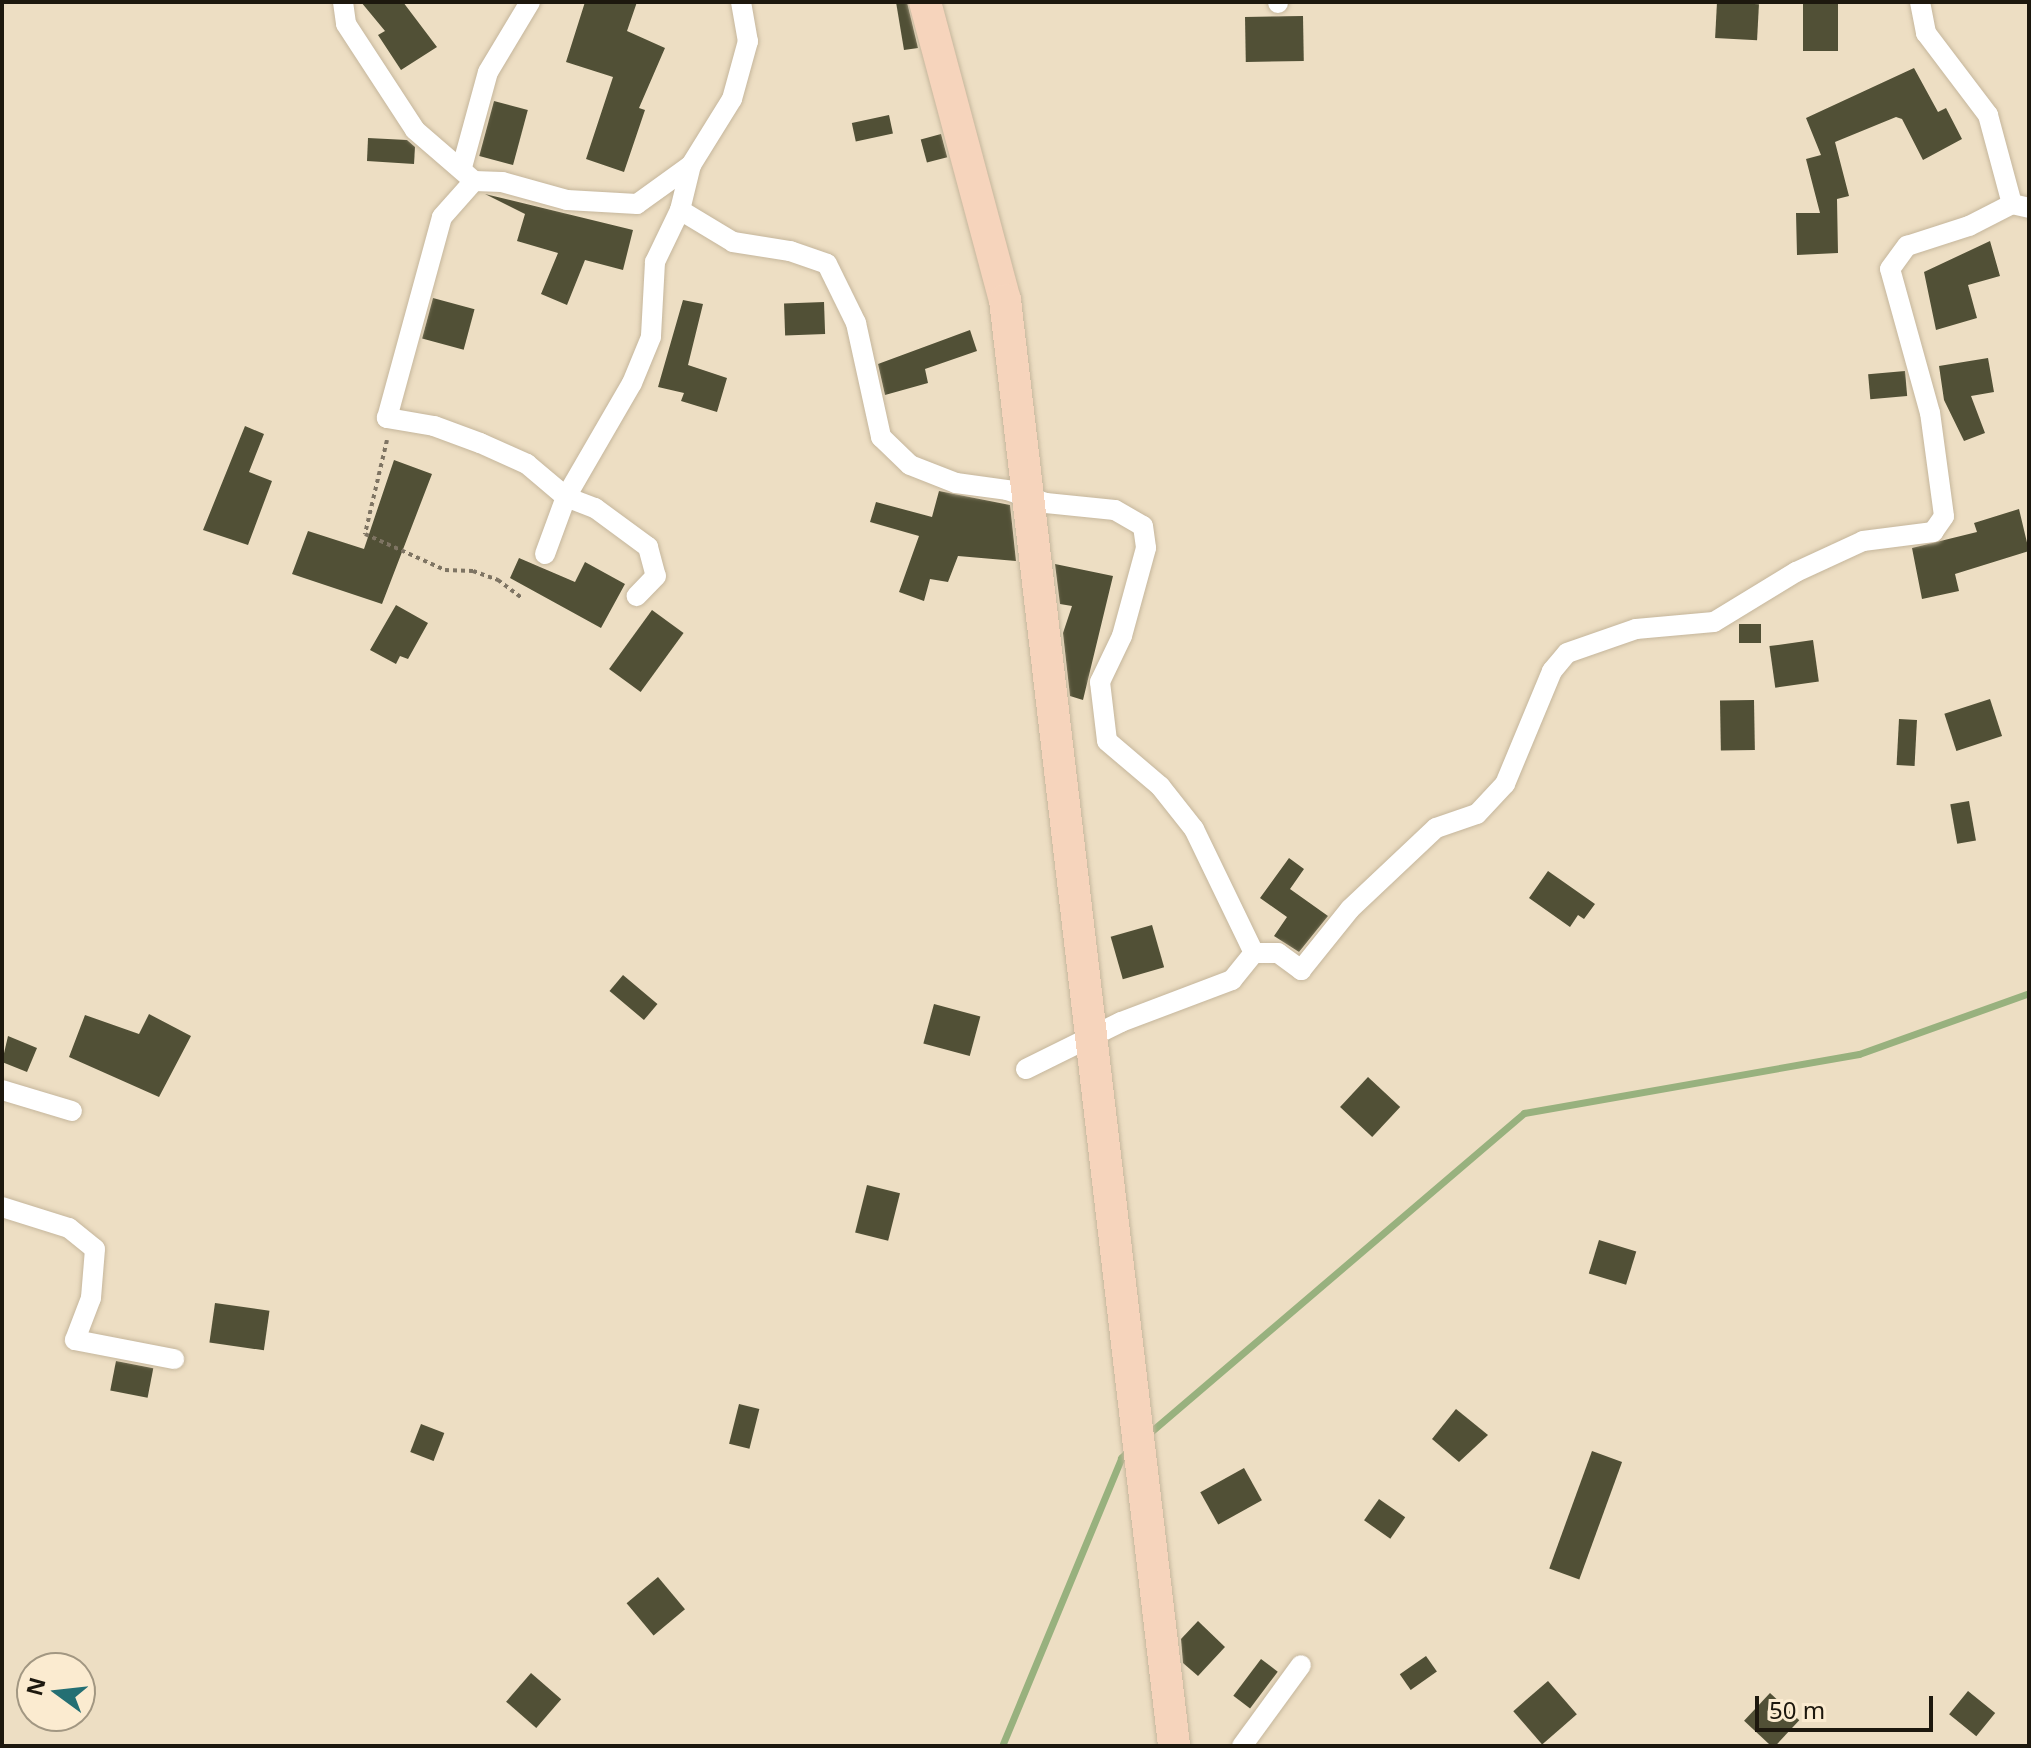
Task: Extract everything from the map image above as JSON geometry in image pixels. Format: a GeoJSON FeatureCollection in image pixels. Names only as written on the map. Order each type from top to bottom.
{"type":"FeatureCollection","features":[{"type":"Feature","properties":{"kind":"highway"},"geometry":{"type":"LineString","coordinates":[[925,2],[1005,300],[1174,1746]]}},
{"type":"Feature","properties":{"kind":"street"},"geometry":{"type":"LineString","coordinates":[[343,2],[346,24],[415,130],[468,174],[567,200],[637,204],[691,165]]}},
{"type":"Feature","properties":{"kind":"street"},"geometry":{"type":"LineString","coordinates":[[530,2],[488,72],[468,174],[442,217],[387,418],[434,426],[527,464],[566,497],[626,526],[648,547],[656,576],[637,596]]}},
{"type":"Feature","properties":{"kind":"street"},"geometry":{"type":"LineString","coordinates":[[545,554],[566,497],[632,383],[651,337],[655,262],[680,210],[691,165],[732,99],[748,41],[741,2]]}},
{"type":"Feature","properties":{"kind":"street"},"geometry":{"type":"LineString","coordinates":[[1254,953],[1278,953],[1301,970],[1350,909],[1436,828],[1477,814],[1505,784],[1552,671],[1567,653],[1636,629],[1714,622],[1796,572],[1863,541],[1933,532],[1944,516],[1930,413],[1890,269],[1907,246],[2021,206],[1988,115],[1926,33],[1920,2]]}},
{"type":"Feature","properties":{"kind":"street"},"geometry":{"type":"LineString","coordinates":[[680,210],[733,242],[790,251],[827,264],[856,323],[881,437],[910,465],[956,483],[1007,490],[1046,503],[1115,510],[1143,526],[1146,548],[1122,636],[1100,682],[1107,741],[1160,786],[1194,829],[1254,953]]}},
{"type":"Feature","properties":{"kind":"street"},"geometry":{"type":"LineString","coordinates":[[1026,1069],[1121,1022],[1232,980],[1254,953]]}},
{"type":"Feature","properties":{"kind":"street"},"geometry":{"type":"LineString","coordinates":[[2,1090],[72,1111]]}},
{"type":"Feature","properties":{"kind":"street"},"geometry":{"type":"LineString","coordinates":[[2,1207],[69,1228],[95,1249],[91,1298],[75,1340],[174,1359]]}},
{"type":"Feature","properties":{"kind":"street"},"geometry":{"type":"LineString","coordinates":[[1242,1746],[1301,1665]]}},
{"type":"Feature","properties":{"kind":"path"},"geometry":{"type":"LineString","coordinates":[[387,418],[386,456],[365,534],[405,548],[445,570],[473,571],[498,580],[523,599]]}},
{"type":"Feature","properties":{"kind":"building"},"geometry":{"type":"Polygon","coordinates":[[[361,2],[403,2],[437,47],[401,70],[378,35],[385,31],[361,2]]]}},
{"type":"Feature","properties":{"kind":"building"},"geometry":{"type":"Polygon","coordinates":[[[585,2],[637,2],[627,31],[665,48],[639,108],[645,110],[624,172],[586,159],[613,77],[566,62],[585,2]]]}},
{"type":"Feature","properties":{"kind":"building"},"geometry":{"type":"Polygon","coordinates":[[[896,2],[907,2],[918,48],[904,50],[896,2]]]}},
{"type":"Feature","properties":{"kind":"building"},"geometry":{"type":"Polygon","coordinates":[[[1717,2],[1759,4],[1757,40],[1715,38],[1717,2]]]}},
{"type":"Feature","properties":{"kind":"building"},"geometry":{"type":"Polygon","coordinates":[[[1803,2],[1838,2],[1838,51],[1803,51],[1803,2]]]}},
{"type":"Feature","properties":{"kind":"building"},"geometry":{"type":"Polygon","coordinates":[[[1303,16],[1304,61],[1246,62],[1245,17],[1303,16]]]}},
{"type":"Feature","properties":{"kind":"building"},"geometry":{"type":"Polygon","coordinates":[[[1914,68],[1938,112],[1946,108],[1962,139],[1923,160],[1902,119],[1896,117],[1835,142],[1849,196],[1837,199],[1838,253],[1797,255],[1796,213],[1820,213],[1806,159],[1821,155],[1806,118],[1914,68]]]}},
{"type":"Feature","properties":{"kind":"building"},"geometry":{"type":"Polygon","coordinates":[[[494,101],[528,110],[513,165],[479,156],[494,101]]]}},
{"type":"Feature","properties":{"kind":"building"},"geometry":{"type":"Polygon","coordinates":[[[889,115],[893,134],[856,141],[852,123],[889,115]]]}},
{"type":"Feature","properties":{"kind":"building"},"geometry":{"type":"Polygon","coordinates":[[[941,134],[947,157],[927,163],[921,139],[941,134]]]}},
{"type":"Feature","properties":{"kind":"building"},"geometry":{"type":"Polygon","coordinates":[[[368,138],[407,140],[415,147],[414,164],[367,161],[368,138]]]}},
{"type":"Feature","properties":{"kind":"building"},"geometry":{"type":"Polygon","coordinates":[[[485,194],[633,230],[623,270],[585,260],[567,305],[541,294],[558,253],[517,241],[525,214],[485,194]]]}},
{"type":"Feature","properties":{"kind":"building"},"geometry":{"type":"Polygon","coordinates":[[[1990,241],[2000,276],[1968,285],[1977,318],[1936,330],[1924,272],[1990,241]]]}},
{"type":"Feature","properties":{"kind":"building"},"geometry":{"type":"Polygon","coordinates":[[[433,298],[475,309],[464,350],[422,339],[433,298]]]}},
{"type":"Feature","properties":{"kind":"building"},"geometry":{"type":"Polygon","coordinates":[[[683,300],[703,304],[688,365],[727,378],[717,412],[681,401],[684,393],[658,387],[683,300]]]}},
{"type":"Feature","properties":{"kind":"building"},"geometry":{"type":"Polygon","coordinates":[[[824,302],[825,334],[785,335],[784,303],[824,302]]]}},
{"type":"Feature","properties":{"kind":"building"},"geometry":{"type":"Polygon","coordinates":[[[970,330],[977,351],[925,369],[928,383],[885,395],[878,364],[970,330]]]}},
{"type":"Feature","properties":{"kind":"building"},"geometry":{"type":"Polygon","coordinates":[[[1988,358],[1994,392],[1971,396],[1985,433],[1964,441],[1944,400],[1939,366],[1988,358]]]}},
{"type":"Feature","properties":{"kind":"building"},"geometry":{"type":"Polygon","coordinates":[[[1905,371],[1907,396],[1870,399],[1868,374],[1905,371]]]}},
{"type":"Feature","properties":{"kind":"building"},"geometry":{"type":"Polygon","coordinates":[[[245,426],[264,434],[249,472],[272,481],[248,545],[203,530],[245,426]]]}},
{"type":"Feature","properties":{"kind":"building"},"geometry":{"type":"Polygon","coordinates":[[[394,460],[432,474],[382,604],[292,574],[308,531],[364,549],[394,460]]]}},
{"type":"Feature","properties":{"kind":"building"},"geometry":{"type":"Polygon","coordinates":[[[939,491],[1010,505],[1016,561],[958,556],[948,582],[930,579],[924,601],[899,592],[919,536],[870,522],[876,502],[932,517],[939,491]]]}},
{"type":"Feature","properties":{"kind":"building"},"geometry":{"type":"Polygon","coordinates":[[[2019,509],[2029,551],[1955,574],[1959,591],[1922,599],[1912,548],[1977,532],[1974,523],[2019,509]]]}},
{"type":"Feature","properties":{"kind":"building"},"geometry":{"type":"Polygon","coordinates":[[[519,558],[575,582],[585,562],[625,584],[601,628],[510,578],[519,558]]]}},
{"type":"Feature","properties":{"kind":"building"},"geometry":{"type":"Polygon","coordinates":[[[1055,564],[1113,576],[1083,700],[1070,696],[1063,633],[1072,606],[1060,604],[1055,564]]]}},
{"type":"Feature","properties":{"kind":"building"},"geometry":{"type":"Polygon","coordinates":[[[396,605],[428,623],[408,659],[400,656],[396,664],[370,650],[396,605]]]}},
{"type":"Feature","properties":{"kind":"building"},"geometry":{"type":"Polygon","coordinates":[[[652,610],[684,633],[641,692],[609,669],[652,610]]]}},
{"type":"Feature","properties":{"kind":"building"},"geometry":{"type":"Polygon","coordinates":[[[1739,624],[1761,624],[1761,643],[1739,643],[1739,624]]]}},
{"type":"Feature","properties":{"kind":"building"},"geometry":{"type":"Polygon","coordinates":[[[1813,640],[1819,682],[1775,688],[1769,646],[1813,640]]]}},
{"type":"Feature","properties":{"kind":"building"},"geometry":{"type":"Polygon","coordinates":[[[1990,699],[2002,736],[1956,751],[1944,714],[1990,699]]]}},
{"type":"Feature","properties":{"kind":"building"},"geometry":{"type":"Polygon","coordinates":[[[1754,700],[1755,750],[1721,751],[1720,701],[1754,700]]]}},
{"type":"Feature","properties":{"kind":"building"},"geometry":{"type":"Polygon","coordinates":[[[1899,719],[1917,720],[1915,766],[1897,765],[1899,719]]]}},
{"type":"Feature","properties":{"kind":"building"},"geometry":{"type":"Polygon","coordinates":[[[1969,801],[1976,840],[1957,844],[1950,804],[1969,801]]]}},
{"type":"Feature","properties":{"kind":"building"},"geometry":{"type":"Polygon","coordinates":[[[1289,858],[1304,869],[1290,889],[1328,916],[1299,952],[1274,936],[1287,917],[1260,898],[1289,858]]]}},
{"type":"Feature","properties":{"kind":"building"},"geometry":{"type":"Polygon","coordinates":[[[1548,871],[1595,904],[1584,919],[1578,915],[1570,927],[1529,898],[1548,871]]]}},
{"type":"Feature","properties":{"kind":"building"},"geometry":{"type":"Polygon","coordinates":[[[1152,925],[1164,967],[1123,979],[1111,937],[1152,925]]]}},
{"type":"Feature","properties":{"kind":"building"},"geometry":{"type":"Polygon","coordinates":[[[623,975],[657,1004],[644,1020],[610,991],[623,975]]]}},
{"type":"Feature","properties":{"kind":"building"},"geometry":{"type":"Polygon","coordinates":[[[934,1004],[980,1016],[970,1056],[923,1044],[934,1004]]]}},
{"type":"Feature","properties":{"kind":"building"},"geometry":{"type":"Polygon","coordinates":[[[149,1014],[191,1036],[159,1097],[69,1057],[85,1015],[139,1034],[149,1014]]]}},
{"type":"Feature","properties":{"kind":"building"},"geometry":{"type":"Polygon","coordinates":[[[8,1036],[37,1048],[27,1072],[2,1062],[8,1036]]]}},
{"type":"Feature","properties":{"kind":"building"},"geometry":{"type":"Polygon","coordinates":[[[1368,1077],[1400,1107],[1372,1137],[1340,1107],[1368,1077]]]}},
{"type":"Feature","properties":{"kind":"building"},"geometry":{"type":"Polygon","coordinates":[[[867,1185],[900,1193],[888,1241],[855,1233],[867,1185]]]}},
{"type":"Feature","properties":{"kind":"building"},"geometry":{"type":"Polygon","coordinates":[[[1599,1240],[1636,1251],[1626,1285],[1589,1273],[1599,1240]]]}},
{"type":"Feature","properties":{"kind":"building"},"geometry":{"type":"Polygon","coordinates":[[[215,1303],[269,1311],[264,1350],[209,1343],[215,1303]]]}},
{"type":"Feature","properties":{"kind":"building"},"geometry":{"type":"Polygon","coordinates":[[[116,1361],[153,1368],[148,1398],[110,1390],[116,1361]]]}},
{"type":"Feature","properties":{"kind":"building"},"geometry":{"type":"Polygon","coordinates":[[[739,1404],[759,1409],[749,1449],[729,1444],[739,1404]]]}},
{"type":"Feature","properties":{"kind":"building"},"geometry":{"type":"Polygon","coordinates":[[[1456,1409],[1488,1435],[1459,1462],[1432,1439],[1456,1409]]]}},
{"type":"Feature","properties":{"kind":"building"},"geometry":{"type":"Polygon","coordinates":[[[421,1424],[444,1433],[434,1461],[410,1452],[421,1424]]]}},
{"type":"Feature","properties":{"kind":"building"},"geometry":{"type":"Polygon","coordinates":[[[1592,1451],[1622,1462],[1579,1579],[1549,1568],[1592,1451]]]}},
{"type":"Feature","properties":{"kind":"building"},"geometry":{"type":"Polygon","coordinates":[[[1244,1468],[1262,1500],[1218,1525],[1200,1492],[1244,1468]]]}},
{"type":"Feature","properties":{"kind":"building"},"geometry":{"type":"Polygon","coordinates":[[[1379,1499],[1405,1517],[1390,1539],[1364,1520],[1379,1499]]]}},
{"type":"Feature","properties":{"kind":"building"},"geometry":{"type":"Polygon","coordinates":[[[658,1577],[685,1609],[654,1636],[627,1603],[658,1577]]]}},
{"type":"Feature","properties":{"kind":"building"},"geometry":{"type":"Polygon","coordinates":[[[1198,1621],[1225,1647],[1198,1676],[1183,1663],[1181,1639],[1198,1621]]]}},
{"type":"Feature","properties":{"kind":"building"},"geometry":{"type":"Polygon","coordinates":[[[1426,1656],[1437,1672],[1411,1690],[1400,1674],[1426,1656]]]}},
{"type":"Feature","properties":{"kind":"building"},"geometry":{"type":"Polygon","coordinates":[[[1261,1659],[1278,1672],[1250,1708],[1233,1696],[1261,1659]]]}},
{"type":"Feature","properties":{"kind":"building"},"geometry":{"type":"Polygon","coordinates":[[[531,1673],[561,1699],[536,1728],[506,1702],[531,1673]]]}},
{"type":"Feature","properties":{"kind":"building"},"geometry":{"type":"Polygon","coordinates":[[[1548,1681],[1577,1714],[1542,1744],[1513,1711],[1548,1681]]]}},
{"type":"Feature","properties":{"kind":"building"},"geometry":{"type":"Polygon","coordinates":[[[1968,1691],[1995,1713],[1976,1736],[1949,1714],[1968,1691]]]}},
{"type":"Feature","properties":{"kind":"building"},"geometry":{"type":"Polygon","coordinates":[[[1770,1693],[1799,1720],[1775,1746],[1771,1746],[1744,1721],[1770,1693]]]}},
{"type":"Feature","properties":{"kind":"waterway"},"geometry":{"type":"LineString","coordinates":[[1147,1435],[1524,1113],[1859,1054],[2029,993]]}},
{"type":"Feature","properties":{"kind":"waterway"},"geometry":{"type":"LineString","coordinates":[[1002,1746],[1121,1458],[1128,1451]]}}]}
